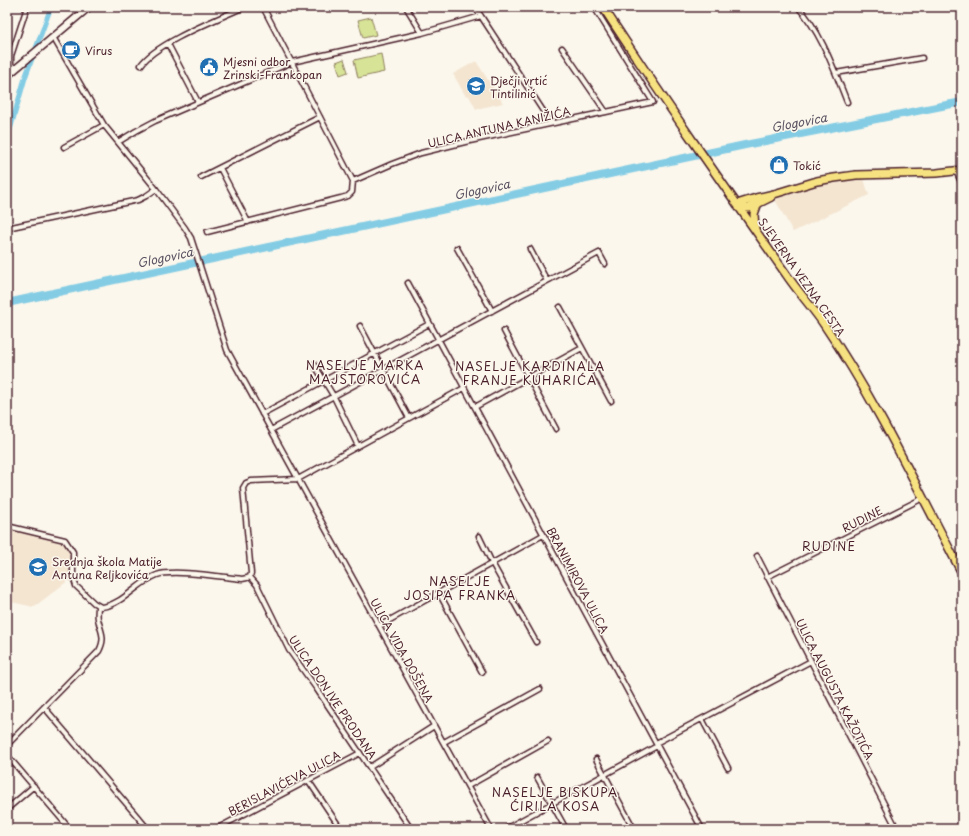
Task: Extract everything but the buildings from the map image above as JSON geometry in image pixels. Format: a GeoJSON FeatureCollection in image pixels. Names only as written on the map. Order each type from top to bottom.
{"type":"FeatureCollection","features":[{"type":"Feature","properties":{"kind":"main road"},"geometry":{"type":"LineString","coordinates":[[7,76],[89,7]]}},
{"type":"Feature","properties":{"kind":"main road","name":"SJEVERNA VEZNA CESTA"},"geometry":{"type":"LineString","coordinates":[[603,7],[625,48],[696,146],[787,277],[824,325],[892,437],[962,573]]}},
{"type":"Feature","properties":{"kind":"main road"},"geometry":{"type":"LineString","coordinates":[[738,206],[756,198],[817,181],[834,178],[856,175],[959,171]]}},
{"type":"Feature","properties":{"kind":"main road"},"geometry":{"type":"LineString","coordinates":[[738,206],[748,208],[774,194]]}},
{"type":"Feature","properties":{"kind":"main road"},"geometry":{"type":"LineString","coordinates":[[756,232],[753,217],[755,209],[759,203]]}},
{"type":"Feature","properties":{"kind":"street"},"geometry":{"type":"LineString","coordinates":[[14,69],[11,64],[11,56],[27,7]]}},
{"type":"Feature","properties":{"kind":"street"},"geometry":{"type":"LineString","coordinates":[[140,65],[144,60],[168,44],[244,7]]}},
{"type":"Feature","properties":{"kind":"street"},"geometry":{"type":"LineString","coordinates":[[207,232],[341,198],[348,196],[352,192],[353,181],[263,7]]}},
{"type":"Feature","properties":{"kind":"street"},"geometry":{"type":"LineString","coordinates":[[406,7],[422,33]]}},
{"type":"Feature","properties":{"kind":"street"},"geometry":{"type":"LineString","coordinates":[[475,7],[551,123]]}},
{"type":"Feature","properties":{"kind":"street"},"geometry":{"type":"LineString","coordinates":[[594,7],[625,48]]}},
{"type":"Feature","properties":{"kind":"street"},"geometry":{"type":"LineString","coordinates":[[798,7],[804,13],[819,38],[836,73],[847,102]]}},
{"type":"Feature","properties":{"kind":"street"},"geometry":{"type":"LineString","coordinates":[[118,142],[155,121],[292,62],[422,33],[481,16]]}},
{"type":"Feature","properties":{"kind":"street","name":"ULICA VIDA DOŠENA"},"geometry":{"type":"LineString","coordinates":[[53,37],[104,125],[156,189],[191,238],[227,350],[491,829]]}},
{"type":"Feature","properties":{"kind":"street"},"geometry":{"type":"LineString","coordinates":[[168,44],[198,102]]}},
{"type":"Feature","properties":{"kind":"street"},"geometry":{"type":"LineString","coordinates":[[562,48],[606,112]]}},
{"type":"Feature","properties":{"kind":"street","name":"ULICA ANTUNA KANIŽIĆA"},"geometry":{"type":"LineString","coordinates":[[353,181],[392,164],[421,154],[465,142],[653,102],[625,48]]}},
{"type":"Feature","properties":{"kind":"street"},"geometry":{"type":"LineString","coordinates":[[836,73],[922,58]]}},
{"type":"Feature","properties":{"kind":"street"},"geometry":{"type":"LineString","coordinates":[[201,177],[320,117]]}},
{"type":"Feature","properties":{"kind":"street"},"geometry":{"type":"LineString","coordinates":[[64,147],[104,125]]}},
{"type":"Feature","properties":{"kind":"street"},"geometry":{"type":"LineString","coordinates":[[220,168],[248,222]]}},
{"type":"Feature","properties":{"kind":"street"},"geometry":{"type":"LineString","coordinates":[[959,171],[962,184]]}},
{"type":"Feature","properties":{"kind":"street"},"geometry":{"type":"LineString","coordinates":[[7,228],[138,200],[156,189]]}},
{"type":"Feature","properties":{"kind":"street"},"geometry":{"type":"LineString","coordinates":[[457,248],[492,311]]}},
{"type":"Feature","properties":{"kind":"street"},"geometry":{"type":"LineString","coordinates":[[530,249],[547,281]]}},
{"type":"Feature","properties":{"kind":"street"},"geometry":{"type":"LineString","coordinates":[[271,430],[599,253],[605,264]]}},
{"type":"Feature","properties":{"kind":"street","name":"BRANIMIROVA ULICA"},"geometry":{"type":"LineString","coordinates":[[408,283],[702,829]]}},
{"type":"Feature","properties":{"kind":"street"},"geometry":{"type":"LineString","coordinates":[[560,307],[611,400]]}},
{"type":"Feature","properties":{"kind":"street"},"geometry":{"type":"LineString","coordinates":[[262,414],[429,324]]}},
{"type":"Feature","properties":{"kind":"street"},"geometry":{"type":"LineString","coordinates":[[360,326],[409,418]]}},
{"type":"Feature","properties":{"kind":"street"},"geometry":{"type":"LineString","coordinates":[[504,331],[556,429]]}},
{"type":"Feature","properties":{"kind":"street"},"geometry":{"type":"LineString","coordinates":[[475,407],[582,348]]}},
{"type":"Feature","properties":{"kind":"street"},"geometry":{"type":"LineString","coordinates":[[314,364],[334,397],[358,446]]}},
{"type":"Feature","properties":{"kind":"street"},"geometry":{"type":"LineString","coordinates":[[7,526],[65,540],[73,552],[73,576],[76,586],[98,606],[104,607],[116,602],[152,578],[167,572],[242,579],[247,578],[251,573],[243,488],[244,485],[251,481],[298,479],[464,388]]}},
{"type":"Feature","properties":{"kind":"street","name":"RUDINE"},"geometry":{"type":"LineString","coordinates":[[767,577],[923,498]]}},
{"type":"Feature","properties":{"kind":"street"},"geometry":{"type":"LineString","coordinates":[[379,626],[543,535]]}},
{"type":"Feature","properties":{"kind":"street"},"geometry":{"type":"LineString","coordinates":[[479,536],[492,563],[536,642]]}},
{"type":"Feature","properties":{"kind":"street","name":"ULICA AUGUSTA KAŽOTIĆA"},"geometry":{"type":"LineString","coordinates":[[757,556],[897,829]]}},
{"type":"Feature","properties":{"kind":"street","name":"ULICA DON IVE PRODANA"},"geometry":{"type":"LineString","coordinates":[[250,576],[257,586],[289,650],[411,829]]}},
{"type":"Feature","properties":{"kind":"street"},"geometry":{"type":"LineString","coordinates":[[439,593],[482,672]]}},
{"type":"Feature","properties":{"kind":"street"},"geometry":{"type":"LineString","coordinates":[[7,745],[99,651],[103,639],[98,619],[98,606]]}},
{"type":"Feature","properties":{"kind":"street"},"geometry":{"type":"LineString","coordinates":[[505,829],[702,719],[811,661]]}},
{"type":"Feature","properties":{"kind":"street"},"geometry":{"type":"LineString","coordinates":[[444,742],[540,689]]}},
{"type":"Feature","properties":{"kind":"street"},"geometry":{"type":"LineString","coordinates":[[44,707],[148,829]]}},
{"type":"Feature","properties":{"kind":"street"},"geometry":{"type":"LineString","coordinates":[[702,719],[728,768]]}},
{"type":"Feature","properties":{"kind":"street","name":"ULICA DON IVE PRODANA"},"geometry":{"type":"LineString","coordinates":[[370,767],[434,726]]}},
{"type":"Feature","properties":{"kind":"street"},"geometry":{"type":"LineString","coordinates":[[468,786],[548,741]]}},
{"type":"Feature","properties":{"kind":"street","name":"BERISLAVIĆEVA ULICA"},"geometry":{"type":"LineString","coordinates":[[216,829],[360,753]]}},
{"type":"Feature","properties":{"kind":"street"},"geometry":{"type":"LineString","coordinates":[[7,755],[70,829]]}},
{"type":"Feature","properties":{"kind":"street"},"geometry":{"type":"LineString","coordinates":[[596,759],[634,829]]}},
{"type":"Feature","properties":{"kind":"street"},"geometry":{"type":"LineString","coordinates":[[537,776],[566,829]]}},
{"type":"Feature","properties":{"kind":"street"},"geometry":{"type":"LineString","coordinates":[[308,780],[341,829]]}},
{"type":"Feature","properties":{"kind":"street"},"geometry":{"type":"LineString","coordinates":[[7,809],[34,786]]}},
{"type":"Feature","properties":{"kind":"shaded area","name":"Dječji vrtić Tintilinić"},"geometry":{"type":"Polygon","coordinates":[[[476,61],[503,103],[476,109],[469,96],[465,95],[453,74],[476,61]]]}},
{"type":"Feature","properties":{"kind":"shaded area"},"geometry":{"type":"Polygon","coordinates":[[[864,179],[869,195],[793,232],[774,198],[797,189],[827,182],[864,179]]]}},
{"type":"Feature","properties":{"kind":"shaded area","name":"Srednja škola Matije Antuna Reljkovića"},"geometry":{"type":"Polygon","coordinates":[[[7,529],[59,540],[66,546],[70,553],[69,580],[34,607],[7,601],[7,529]]]}},
{"type":"Feature","properties":{"kind":"green space"},"geometry":{"type":"Polygon","coordinates":[[[371,17],[376,35],[363,38],[358,20],[371,17]]]}},
{"type":"Feature","properties":{"kind":"green space"},"geometry":{"type":"Polygon","coordinates":[[[381,54],[384,72],[358,78],[354,60],[381,54]]]}},
{"type":"Feature","properties":{"kind":"green space"},"geometry":{"type":"Polygon","coordinates":[[[344,59],[348,72],[340,75],[336,62],[344,59]]]}},
{"type":"Feature","properties":{"kind":"waterway"},"geometry":{"type":"LineString","coordinates":[[7,140],[25,78],[51,7]]}},
{"type":"Feature","properties":{"kind":"waterway","name":"Glogovica"},"geometry":{"type":"LineString","coordinates":[[7,303],[745,145],[962,102]]}},
{"type":"Feature","properties":{"kind":"place","name":"Virus"},"geometry":{"type":"Point","coordinates":[71,50]}},
{"type":"Feature","properties":{"kind":"place","name":"Mjesni odbor Zrinski-Frankopan"},"geometry":{"type":"Point","coordinates":[209,67]}},
{"type":"Feature","properties":{"kind":"place","name":"Dječji vrtić Tintilinić"},"geometry":{"type":"Point","coordinates":[476,86]}},
{"type":"Feature","properties":{"kind":"place","name":"Tokić"},"geometry":{"type":"Point","coordinates":[779,165]}},
{"type":"Feature","properties":{"kind":"place","name":"Srednja škola Matije Antuna Reljkovića"},"geometry":{"type":"Point","coordinates":[38,567]}},
{"type":"Feature","properties":{"kind":"district","name":"NASELJE MARKA MAJSTOROVIĆA"},"geometry":{"type":"Point","coordinates":[365,372]}},
{"type":"Feature","properties":{"kind":"district","name":"NASELJE KARDINALA FRANJE KUHARIĆA"},"geometry":{"type":"Point","coordinates":[530,373]}},
{"type":"Feature","properties":{"kind":"district","name":"RUDINE"},"geometry":{"type":"Point","coordinates":[829,546]}},
{"type":"Feature","properties":{"kind":"district","name":"NASELJE JOSIPA FRANKA"},"geometry":{"type":"Point","coordinates":[460,588]}},
{"type":"Feature","properties":{"kind":"district","name":"NASELJE BISKUPA ĆIRILA KOSA"},"geometry":{"type":"Point","coordinates":[555,799]}}]}
